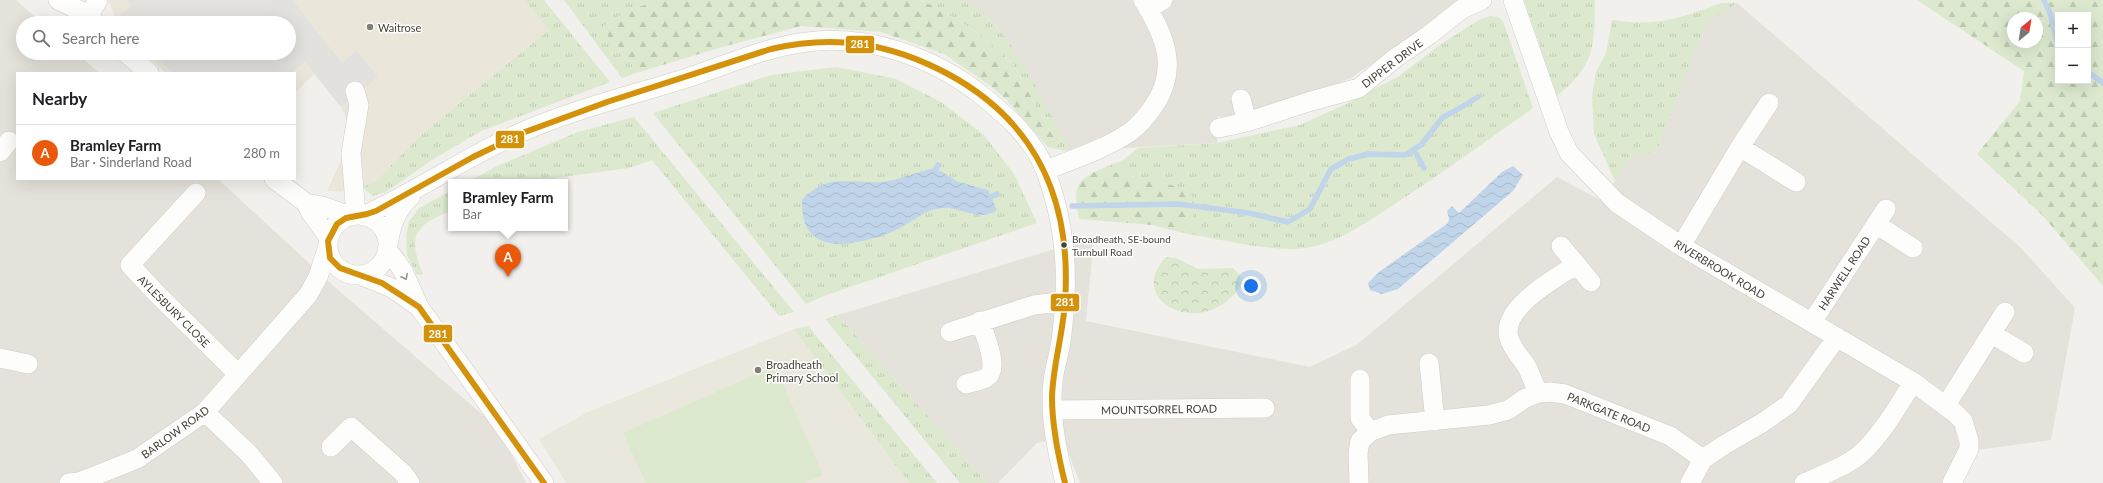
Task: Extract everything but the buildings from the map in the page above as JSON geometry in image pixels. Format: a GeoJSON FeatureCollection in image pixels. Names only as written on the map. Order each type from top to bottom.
{"type":"FeatureCollection","features":[{"type":"Feature","properties":{"kind":"street"},"geometry":{"type":"LineString","coordinates":[[58,0],[94,13]]}},
{"type":"Feature","properties":{"kind":"street","name":"DIPPER DRIVE"},"geometry":{"type":"LineString","coordinates":[[1218,128],[1247,122],[1308,102],[1360,88],[1394,59],[1429,35],[1462,9],[1482,0]]}},
{"type":"Feature","properties":{"kind":"street","name":"RIVERBROOK ROAD"},"geometry":{"type":"LineString","coordinates":[[1513,0],[1550,107],[1569,153],[1617,203],[1681,246],[1913,382],[1946,404],[1963,421],[1969,441],[1969,449],[1952,483]]}},
{"type":"Feature","properties":{"kind":"street"},"geometry":{"type":"LineString","coordinates":[[1046,170],[1088,154],[1130,132],[1144,120],[1154,106],[1163,91],[1168,61],[1166,46],[1151,3]]}},
{"type":"Feature","properties":{"kind":"street"},"geometry":{"type":"LineString","coordinates":[[328,242],[334,226],[418,189],[484,151],[521,133],[575,111],[687,78],[761,53],[806,42],[839,41],[876,46],[930,64],[963,81],[1015,124],[1031,144],[1046,170],[1065,250],[1067,280],[1062,336],[1053,382],[1053,410],[1058,454],[1065,483]]}},
{"type":"Feature","properties":{"kind":"street"},"geometry":{"type":"LineString","coordinates":[[134,60],[149,72]]}},
{"type":"Feature","properties":{"kind":"street"},"geometry":{"type":"LineString","coordinates":[[355,91],[359,105],[351,153],[356,216]]}},
{"type":"Feature","properties":{"kind":"street"},"geometry":{"type":"LineString","coordinates":[[1240,98],[1247,122]]}},
{"type":"Feature","properties":{"kind":"street"},"geometry":{"type":"LineString","coordinates":[[1681,246],[1740,147],[1769,103]]}},
{"type":"Feature","properties":{"kind":"street"},"geometry":{"type":"LineString","coordinates":[[1740,147],[1796,182]]}},
{"type":"Feature","properties":{"kind":"street"},"geometry":{"type":"LineString","coordinates":[[275,180],[306,203],[322,206],[376,222],[382,228],[387,248],[404,273],[419,307],[544,483]]}},
{"type":"Feature","properties":{"kind":"street"},"geometry":{"type":"LineString","coordinates":[[358,275],[375,270],[382,262],[396,213],[418,189]]}},
{"type":"Feature","properties":{"kind":"street","name":"AYLESBURY CLOSE"},"geometry":{"type":"LineString","coordinates":[[196,192],[130,265],[154,292],[238,374]]}},
{"type":"Feature","properties":{"kind":"street"},"geometry":{"type":"LineString","coordinates":[[306,203],[328,242],[331,260],[337,267],[346,272],[392,288],[419,307]]}},
{"type":"Feature","properties":{"kind":"street","name":"HARWELL ROAD"},"geometry":{"type":"LineString","coordinates":[[1812,322],[1881,217],[1913,248]]}},
{"type":"Feature","properties":{"kind":"street","name":"BARLOW ROAD"},"geometry":{"type":"LineString","coordinates":[[69,483],[79,482],[137,459],[205,412],[308,295],[318,277],[328,242]]}},
{"type":"Feature","properties":{"kind":"street"},"geometry":{"type":"LineString","coordinates":[[1561,246],[1591,282]]}},
{"type":"Feature","properties":{"kind":"street"},"geometry":{"type":"LineString","coordinates":[[1538,393],[1527,367],[1508,338],[1509,326],[1514,314],[1522,303],[1576,265]]}},
{"type":"Feature","properties":{"kind":"street","name":"BARLOW ROAD"},"geometry":{"type":"LineString","coordinates":[[308,295],[332,281],[358,275]]}},
{"type":"Feature","properties":{"kind":"street"},"geometry":{"type":"LineString","coordinates":[[950,332],[980,321],[1034,305],[1066,301]]}},
{"type":"Feature","properties":{"kind":"street"},"geometry":{"type":"LineString","coordinates":[[1946,404],[2005,312]]}},
{"type":"Feature","properties":{"kind":"street"},"geometry":{"type":"LineString","coordinates":[[966,384],[987,377],[992,372],[993,363],[980,321]]}},
{"type":"Feature","properties":{"kind":"street"},"geometry":{"type":"LineString","coordinates":[[1992,334],[2024,353]]}},
{"type":"Feature","properties":{"kind":"street"},"geometry":{"type":"LineString","coordinates":[[1690,483],[1703,459],[1762,423],[1789,404],[1836,337]]}},
{"type":"Feature","properties":{"kind":"street"},"geometry":{"type":"LineString","coordinates":[[0,358],[28,364]]}},
{"type":"Feature","properties":{"kind":"street"},"geometry":{"type":"LineString","coordinates":[[1429,363],[1435,421]]}},
{"type":"Feature","properties":{"kind":"street"},"geometry":{"type":"LineString","coordinates":[[1358,483],[1358,453],[1360,441],[1370,432],[1360,418],[1360,379]]}},
{"type":"Feature","properties":{"kind":"street"},"geometry":{"type":"LineString","coordinates":[[1804,483],[1854,459],[1875,437],[1898,406],[1913,382]]}},
{"type":"Feature","properties":{"kind":"street","name":"PARKGATE ROAD"},"geometry":{"type":"LineString","coordinates":[[1370,432],[1388,425],[1489,415],[1508,410],[1524,399],[1538,393],[1550,392],[1564,394],[1670,436],[1703,459]]}},
{"type":"Feature","properties":{"kind":"street","name":"MOUNTSORREL ROAD"},"geometry":{"type":"LineString","coordinates":[[1053,410],[1265,408]]}},
{"type":"Feature","properties":{"kind":"street"},"geometry":{"type":"LineString","coordinates":[[205,412],[250,455],[273,483]]}},
{"type":"Feature","properties":{"kind":"street"},"geometry":{"type":"LineString","coordinates":[[331,447],[351,427],[402,473],[410,483]]}},
{"type":"Feature","properties":{"kind":"shaded area"},"geometry":{"type":"Polygon","coordinates":[[[0,0],[16,0],[34,16],[16,16],[16,60],[85,60],[98,72],[16,72],[16,180],[219,180],[337,289],[498,428],[526,483],[0,483],[0,0]]]}},
{"type":"Feature","properties":{"kind":"shaded area"},"geometry":{"type":"Polygon","coordinates":[[[108,0],[524,0],[549,30],[425,131],[375,182],[353,192],[327,191],[348,145],[348,123],[341,107],[314,74],[296,92],[296,72],[165,72],[152,60],[296,60],[296,16],[115,16],[108,0]]]}},
{"type":"Feature","properties":{"kind":"shaded area"},"geometry":{"type":"Polygon","coordinates":[[[127,0],[292,0],[342,63],[357,51],[378,77],[341,107],[305,62],[292,72],[173,72],[158,60],[296,60],[296,16],[121,16],[120,15],[131,6],[127,0]]]}},
{"type":"Feature","properties":{"kind":"shaded area"},"geometry":{"type":"Polygon","coordinates":[[[961,0],[1468,0],[1349,79],[1264,111],[1217,117],[1217,143],[1070,151],[1023,65],[995,24],[961,0]]]}},
{"type":"Feature","properties":{"kind":"shaded area"},"geometry":{"type":"Polygon","coordinates":[[[1737,3],[2021,248],[2075,308],[2051,440],[1977,450],[1960,483],[1080,483],[1063,438],[1037,443],[998,483],[987,483],[838,315],[1094,237],[1086,321],[1310,367],[1358,344],[1557,177],[1602,201],[1630,158],[1656,152],[1706,22],[1737,3]]]}},
{"type":"Feature","properties":{"kind":"shaded area","name":"Broadheath Primary School"},"geometry":{"type":"Polygon","coordinates":[[[794,329],[909,483],[566,483],[539,439],[588,412],[794,329]]]}},
{"type":"Feature","properties":{"kind":"green space"},"geometry":{"type":"Polygon","coordinates":[[[524,0],[544,0],[610,82],[481,131],[432,160],[386,192],[372,196],[363,187],[375,182],[425,131],[549,30],[524,0]]]}},
{"type":"Feature","properties":{"kind":"green space"},"geometry":{"type":"Polygon","coordinates":[[[564,0],[659,0],[627,11],[601,28],[639,72],[622,78],[564,0]]]}},
{"type":"Feature","properties":{"kind":"green space"},"geometry":{"type":"Polygon","coordinates":[[[659,0],[919,0],[938,8],[979,34],[1013,64],[1061,150],[1048,147],[1006,99],[988,84],[944,54],[881,32],[801,26],[726,46],[639,72],[601,28],[627,11],[659,0]]]}},
{"type":"Feature","properties":{"kind":"green space"},"geometry":{"type":"Polygon","coordinates":[[[919,0],[962,0],[978,8],[993,23],[1009,43],[1024,66],[1070,151],[1061,150],[1013,64],[979,34],[938,8],[919,0]]]}},
{"type":"Feature","properties":{"kind":"green space"},"geometry":{"type":"Polygon","coordinates":[[[1524,0],[1595,0],[1593,43],[1590,54],[1586,64],[1579,74],[1570,85],[1557,96],[1524,0]]]}},
{"type":"Feature","properties":{"kind":"green space"},"geometry":{"type":"Polygon","coordinates":[[[1917,0],[2103,0],[2103,286],[2042,215],[1977,154],[2020,101],[2024,71],[1917,0]]]}},
{"type":"Feature","properties":{"kind":"green space"},"geometry":{"type":"Polygon","coordinates":[[[1722,3],[1737,3],[1706,23],[1656,152],[1630,158],[1615,181],[1594,134],[1592,96],[1596,72],[1606,53],[1612,20],[1628,22],[1656,22],[1680,17],[1722,3]]]}},
{"type":"Feature","properties":{"kind":"green space"},"geometry":{"type":"Polygon","coordinates":[[[1490,16],[1498,17],[1503,21],[1533,108],[1413,192],[1359,227],[1332,240],[1319,245],[1289,249],[1249,245],[1184,233],[1193,221],[1184,188],[1101,169],[1123,160],[1138,148],[1217,143],[1300,125],[1346,104],[1399,76],[1441,44],[1479,20],[1490,16]]]}},
{"type":"Feature","properties":{"kind":"green space"},"geometry":{"type":"Polygon","coordinates":[[[836,67],[896,79],[941,102],[984,135],[1014,174],[1037,223],[824,296],[806,304],[653,113],[771,75],[836,67]]]}},
{"type":"Feature","properties":{"kind":"green space"},"geometry":{"type":"Polygon","coordinates":[[[634,117],[794,312],[779,316],[652,160],[629,168],[552,179],[473,179],[497,166],[578,132],[634,117]]]}},
{"type":"Feature","properties":{"kind":"green space"},"geometry":{"type":"Polygon","coordinates":[[[1101,169],[1184,188],[1194,199],[1193,221],[1184,233],[1152,225],[1079,219],[1076,194],[1080,183],[1092,173],[1101,169]]]}},
{"type":"Feature","properties":{"kind":"green space"},"geometry":{"type":"Polygon","coordinates":[[[448,193],[448,212],[429,221],[422,227],[415,241],[418,261],[423,274],[417,275],[407,255],[406,237],[409,221],[419,208],[448,193]]]}},
{"type":"Feature","properties":{"kind":"green space"},"geometry":{"type":"Polygon","coordinates":[[[1166,257],[1176,258],[1198,269],[1233,268],[1240,275],[1242,283],[1227,301],[1210,310],[1192,313],[1175,310],[1162,301],[1155,289],[1155,274],[1166,257]]]}},
{"type":"Feature","properties":{"kind":"green space"},"geometry":{"type":"Polygon","coordinates":[[[838,315],[987,483],[960,483],[825,319],[838,315]]]}},
{"type":"Feature","properties":{"kind":"green space"},"geometry":{"type":"Polygon","coordinates":[[[808,326],[937,483],[909,483],[794,329],[808,326]]]}},
{"type":"Feature","properties":{"kind":"green space"},"geometry":{"type":"Polygon","coordinates":[[[775,366],[823,475],[804,483],[646,483],[623,433],[775,366]]]}},
{"type":"Feature","properties":{"kind":"water"},"geometry":{"type":"Polygon","coordinates":[[[1513,166],[1523,175],[1513,191],[1398,289],[1382,294],[1370,290],[1368,283],[1379,272],[1448,223],[1449,219],[1447,211],[1452,206],[1459,213],[1502,172],[1513,166]]]}},
{"type":"Feature","properties":{"kind":"water"},"geometry":{"type":"Polygon","coordinates":[[[930,169],[941,171],[958,182],[988,190],[997,210],[986,215],[979,215],[953,209],[939,208],[926,212],[889,233],[859,242],[844,244],[830,243],[819,239],[809,231],[804,218],[802,200],[812,191],[821,186],[840,181],[882,182],[930,169]]]}},
{"type":"Feature","properties":{"kind":"waterway"},"geometry":{"type":"LineString","coordinates":[[2044,0],[2050,13],[2055,33]]}},
{"type":"Feature","properties":{"kind":"waterway"},"geometry":{"type":"LineString","coordinates":[[2091,74],[2103,83]]}},
{"type":"Feature","properties":{"kind":"waterway"},"geometry":{"type":"LineString","coordinates":[[1072,206],[1178,204],[1249,213],[1288,222],[1310,209],[1331,169],[1349,159],[1368,154],[1405,155],[1421,145],[1443,117],[1478,97]]}},
{"type":"Feature","properties":{"kind":"waterway"},"geometry":{"type":"LineString","coordinates":[[1414,150],[1424,168]]}},
{"type":"Feature","properties":{"kind":"waterway"},"geometry":{"type":"LineString","coordinates":[[935,170],[938,165]]}},
{"type":"Feature","properties":{"kind":"waterway"},"geometry":{"type":"LineString","coordinates":[[991,197],[997,194]]}},
{"type":"Feature","properties":{"kind":"transit line","name":"281"},"geometry":{"type":"LineString","coordinates":[[544,483],[419,307],[382,283],[340,268],[330,258],[328,241],[337,224],[346,218],[376,211],[473,157],[525,132],[607,102],[771,49],[794,44],[817,42],[861,44],[883,49],[926,63],[948,74],[979,93],[1005,116],[1026,141],[1042,168],[1055,199],[1062,231],[1066,265],[1064,314],[1054,373],[1052,397],[1056,440],[1065,483]]}},
{"type":"Feature","properties":{"kind":"place","name":"Waitrose"},"geometry":{"type":"Point","coordinates":[370,27]}},
{"type":"Feature","properties":{"kind":"place","name":"Broadheath, SE-bound Turnbull Road"},"geometry":{"type":"Point","coordinates":[1064,245]}},
{"type":"Feature","properties":{"kind":"place","name":"Bramley Farm"},"geometry":{"type":"Point","coordinates":[508,277]}},
{"type":"Feature","properties":{"kind":"place","name":"Broadheath Primary School"},"geometry":{"type":"Point","coordinates":[758,370]}}]}
